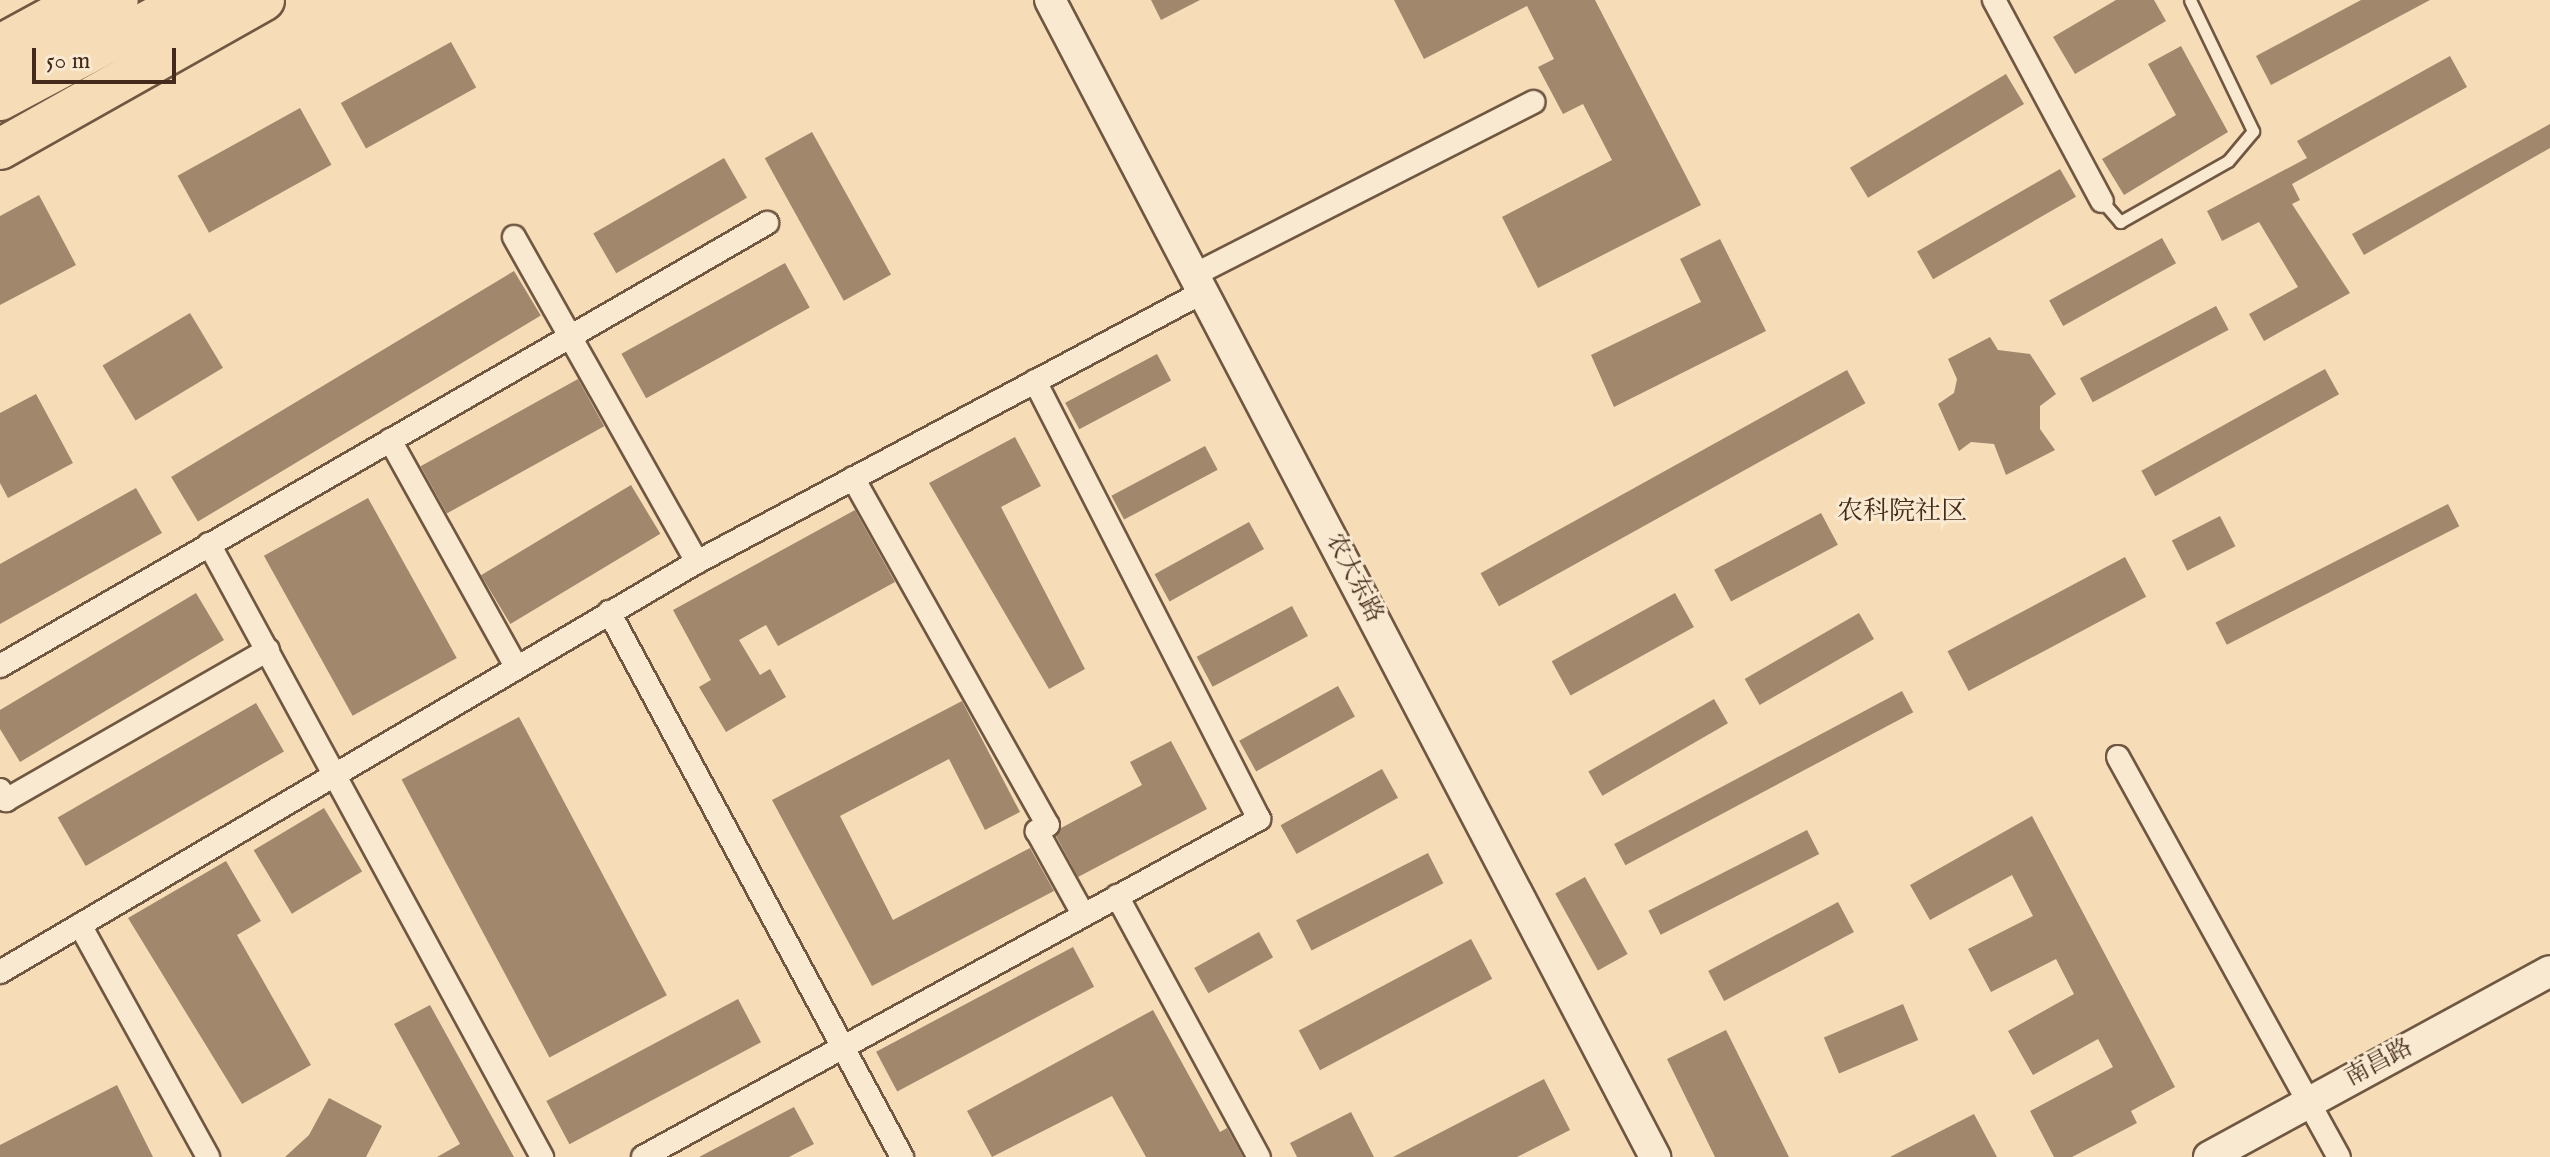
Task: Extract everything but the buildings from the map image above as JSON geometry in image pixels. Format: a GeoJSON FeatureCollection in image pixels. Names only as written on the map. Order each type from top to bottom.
{"type":"FeatureCollection","features":[{"type":"Feature","properties":{"kind":"highway"},"geometry":{"type":"LineString","coordinates":[[0,45],[83,0]]}},
{"type":"Feature","properties":{"kind":"highway"},"geometry":{"type":"LineString","coordinates":[[0,69],[128,0]]}},
{"type":"Feature","properties":{"kind":"highway"},"geometry":{"type":"LineString","coordinates":[[0,100],[188,0]]}},
{"type":"Feature","properties":{"kind":"highway"},"geometry":{"type":"LineString","coordinates":[[0,149],[264,0]]}},
{"type":"Feature","properties":{"kind":"main road"},"geometry":{"type":"LineString","coordinates":[[0,69],[121,0]]}},
{"type":"Feature","properties":{"kind":"main road"},"geometry":{"type":"LineString","coordinates":[[0,117],[218,0]]}},
{"type":"Feature","properties":{"kind":"main road","name":"农大东路"},"geometry":{"type":"LineString","coordinates":[[1050,0],[1655,1157]]}},
{"type":"Feature","properties":{"kind":"main road","name":"南昌路"},"geometry":{"type":"LineString","coordinates":[[2209,1157],[2550,971]]}},
{"type":"Feature","properties":{"kind":"street"},"geometry":{"type":"LineString","coordinates":[[1994,0],[2102,201]]}},
{"type":"Feature","properties":{"kind":"street"},"geometry":{"type":"LineString","coordinates":[[0,972],[515,665],[697,562],[1035,381],[1199,284],[1534,102]]}},
{"type":"Feature","properties":{"kind":"street"},"geometry":{"type":"LineString","coordinates":[[0,666],[767,223]]}},
{"type":"Feature","properties":{"kind":"street"},"geometry":{"type":"LineString","coordinates":[[514,237],[697,562]]}},
{"type":"Feature","properties":{"kind":"street"},"geometry":{"type":"LineString","coordinates":[[643,1157],[1259,819],[1035,381]]}},
{"type":"Feature","properties":{"kind":"street"},"geometry":{"type":"LineString","coordinates":[[390,440],[515,665]]}},
{"type":"Feature","properties":{"kind":"street"},"geometry":{"type":"LineString","coordinates":[[853,478],[1048,825],[1037,831],[1083,914]]}},
{"type":"Feature","properties":{"kind":"street"},"geometry":{"type":"LineString","coordinates":[[209,544],[542,1157]]}},
{"type":"Feature","properties":{"kind":"street"},"geometry":{"type":"LineString","coordinates":[[609,612],[902,1157]]}},
{"type":"Feature","properties":{"kind":"street"},"geometry":{"type":"LineString","coordinates":[[0,790],[6,800],[268,650]]}},
{"type":"Feature","properties":{"kind":"street"},"geometry":{"type":"LineString","coordinates":[[2118,757],[2339,1157]]}},
{"type":"Feature","properties":{"kind":"street"},"geometry":{"type":"LineString","coordinates":[[1117,896],[1259,1157]]}},
{"type":"Feature","properties":{"kind":"street"},"geometry":{"type":"LineString","coordinates":[[80,925],[208,1157]]}},
{"type":"Feature","properties":{"kind":"lane"},"geometry":{"type":"LineString","coordinates":[[2102,201],[2120,222],[2228,161],[2253,131],[2190,0]]}},
{"type":"Feature","properties":{"kind":"district","name":"农科院社区"},"geometry":{"type":"Point","coordinates":[1902,512]}}]}
